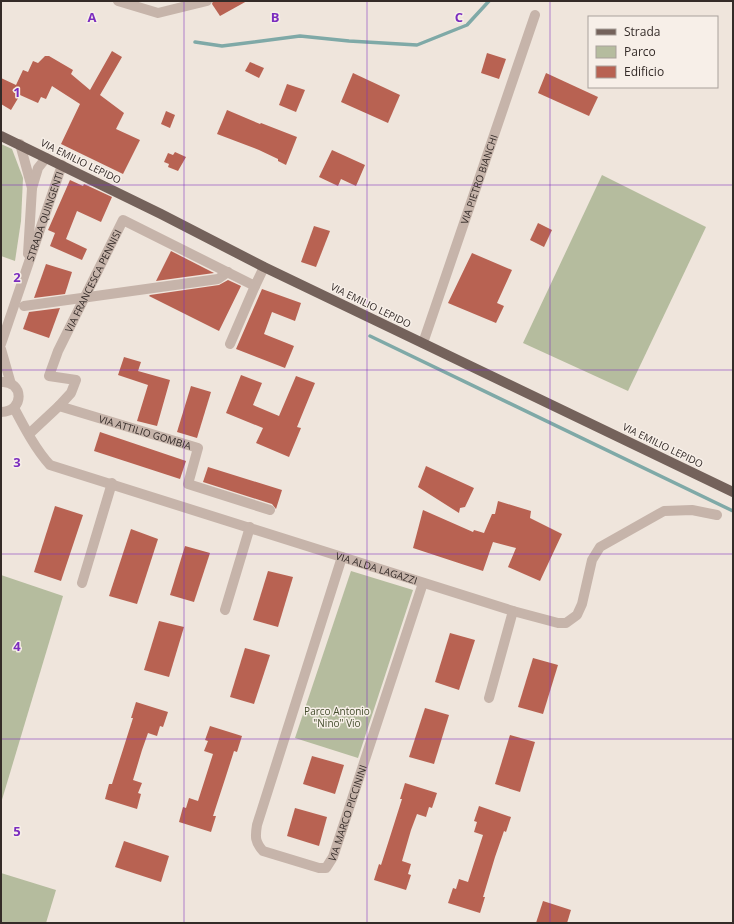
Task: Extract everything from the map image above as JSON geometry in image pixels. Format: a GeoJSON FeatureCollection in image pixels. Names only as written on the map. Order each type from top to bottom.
{"type":"FeatureCollection","features":[{"type":"Feature","properties":{"kind":"main road","name":"VIA EMILIO LEPIDO"},"geometry":{"type":"LineString","coordinates":[[1,136],[20,144],[264,267],[733,492]]}},
{"type":"Feature","properties":{"kind":"street"},"geometry":{"type":"LineString","coordinates":[[118,1],[158,13],[207,1]]}},
{"type":"Feature","properties":{"kind":"street","name":"VIA PIETRO BIANCHI"},"geometry":{"type":"LineString","coordinates":[[422,343],[536,15]]}},
{"type":"Feature","properties":{"kind":"street","name":"STRADA QUINGENTI"},"geometry":{"type":"LineString","coordinates":[[20,144],[32,188]]}},
{"type":"Feature","properties":{"kind":"street","name":"STRADA QUINGENTI"},"geometry":{"type":"LineString","coordinates":[[27,268],[32,188],[38,168],[46,158]]}},
{"type":"Feature","properties":{"kind":"street","name":"STRADA QUINGENTI"},"geometry":{"type":"LineString","coordinates":[[1,344],[62,166]]}},
{"type":"Feature","properties":{"kind":"street","name":"VIA FRANCESCA PENNISI"},"geometry":{"type":"LineString","coordinates":[[59,406],[71,392],[76,380],[49,376],[58,351],[123,220],[255,286]]}},
{"type":"Feature","properties":{"kind":"street"},"geometry":{"type":"LineString","coordinates":[[230,344],[264,267]]}},
{"type":"Feature","properties":{"kind":"street"},"geometry":{"type":"LineString","coordinates":[[24,306],[218,279],[228,272]]}},
{"type":"Feature","properties":{"kind":"street"},"geometry":{"type":"LineString","coordinates":[[1,349],[6,383],[17,390],[19,395],[19,400],[14,408],[10,411],[1,412]]}},
{"type":"Feature","properties":{"kind":"street"},"geometry":{"type":"LineString","coordinates":[[29,434],[59,406]]}},
{"type":"Feature","properties":{"kind":"street","name":"VIA ATTILIO GOMBIA"},"geometry":{"type":"LineString","coordinates":[[59,406],[198,448],[188,484],[270,510]]}},
{"type":"Feature","properties":{"kind":"street","name":"VIA ALDA LAGAZZI"},"geometry":{"type":"LineString","coordinates":[[14,408],[45,460],[50,465],[112,483],[513,611],[558,623],[566,623],[577,615],[582,604],[592,560],[600,547],[664,511],[692,510],[717,515]]}},
{"type":"Feature","properties":{"kind":"street"},"geometry":{"type":"LineString","coordinates":[[82,583],[112,483]]}},
{"type":"Feature","properties":{"kind":"street"},"geometry":{"type":"LineString","coordinates":[[225,610],[250,528]]}},
{"type":"Feature","properties":{"kind":"street","name":"VIA MARCO PICCININI"},"geometry":{"type":"LineString","coordinates":[[342,557],[254,837],[257,844],[263,850],[319,868],[326,868],[333,857],[423,583]]}},
{"type":"Feature","properties":{"kind":"street"},"geometry":{"type":"LineString","coordinates":[[489,698],[513,611]]}},
{"type":"Feature","properties":{"kind":"green space"},"geometry":{"type":"Polygon","coordinates":[[[1,144],[12,149],[23,178],[21,221],[15,261],[1,256],[1,144]]]}},
{"type":"Feature","properties":{"kind":"green space"},"geometry":{"type":"Polygon","coordinates":[[[602,175],[706,227],[628,391],[523,343],[602,175]]]}},
{"type":"Feature","properties":{"kind":"green space","name":"Parco Antonio \"Nino\" Vio"},"geometry":{"type":"Polygon","coordinates":[[[351,571],[413,590],[358,758],[295,738],[351,571]]]}},
{"type":"Feature","properties":{"kind":"green space"},"geometry":{"type":"Polygon","coordinates":[[[1,575],[63,596],[1,803],[1,575]]]}},
{"type":"Feature","properties":{"kind":"green space"},"geometry":{"type":"Polygon","coordinates":[[[1,873],[56,890],[46,923],[1,923],[1,873]]]}},
{"type":"Feature","properties":{"kind":"building"},"geometry":{"type":"Polygon","coordinates":[[[213,1],[247,1],[220,16],[212,4],[213,1]]]}},
{"type":"Feature","properties":{"kind":"building"},"geometry":{"type":"Polygon","coordinates":[[[112,51],[122,57],[100,95],[124,113],[116,129],[140,140],[123,174],[61,144],[80,104],[52,86],[46,99],[41,97],[38,103],[20,95],[11,110],[1,104],[1,78],[16,85],[23,70],[28,72],[33,61],[38,63],[45,56],[49,56],[73,70],[71,74],[90,90],[112,51]]]}},
{"type":"Feature","properties":{"kind":"building"},"geometry":{"type":"Polygon","coordinates":[[[487,53],[506,59],[499,79],[481,73],[487,53]]]}},
{"type":"Feature","properties":{"kind":"building"},"geometry":{"type":"Polygon","coordinates":[[[250,62],[264,68],[259,78],[245,71],[250,62]]]}},
{"type":"Feature","properties":{"kind":"building"},"geometry":{"type":"Polygon","coordinates":[[[353,73],[400,95],[388,123],[341,102],[353,73]]]}},
{"type":"Feature","properties":{"kind":"building"},"geometry":{"type":"Polygon","coordinates":[[[546,73],[598,97],[589,116],[538,93],[546,73]]]}},
{"type":"Feature","properties":{"kind":"building"},"geometry":{"type":"Polygon","coordinates":[[[287,84],[305,90],[296,112],[279,105],[287,84]]]}},
{"type":"Feature","properties":{"kind":"building"},"geometry":{"type":"Polygon","coordinates":[[[227,110],[297,137],[286,165],[278,161],[278,159],[259,150],[217,134],[227,110]]]}},
{"type":"Feature","properties":{"kind":"building"},"geometry":{"type":"Polygon","coordinates":[[[166,111],[175,115],[170,128],[161,124],[166,111]]]}},
{"type":"Feature","properties":{"kind":"building"},"geometry":{"type":"Polygon","coordinates":[[[332,150],[365,165],[356,186],[341,179],[338,186],[319,177],[332,150]]]}},
{"type":"Feature","properties":{"kind":"building"},"geometry":{"type":"Polygon","coordinates":[[[175,152],[186,157],[178,171],[168,167],[169,164],[164,162],[168,153],[173,155],[175,152]]]}},
{"type":"Feature","properties":{"kind":"building"},"geometry":{"type":"Polygon","coordinates":[[[70,180],[83,186],[84,184],[112,197],[101,222],[77,211],[66,239],[87,249],[82,260],[50,246],[55,233],[48,230],[70,180]]]}},
{"type":"Feature","properties":{"kind":"building"},"geometry":{"type":"Polygon","coordinates":[[[538,223],[552,230],[544,247],[530,240],[538,223]]]}},
{"type":"Feature","properties":{"kind":"building"},"geometry":{"type":"Polygon","coordinates":[[[314,226],[330,231],[316,267],[301,262],[314,226]]]}},
{"type":"Feature","properties":{"kind":"building"},"geometry":{"type":"Polygon","coordinates":[[[171,251],[214,273],[156,281],[171,251]]]}},
{"type":"Feature","properties":{"kind":"building"},"geometry":{"type":"Polygon","coordinates":[[[472,253],[512,270],[497,303],[504,306],[496,323],[448,303],[472,253]]]}},
{"type":"Feature","properties":{"kind":"building"},"geometry":{"type":"Polygon","coordinates":[[[46,264],[72,272],[65,294],[34,298],[46,264]]]}},
{"type":"Feature","properties":{"kind":"building"},"geometry":{"type":"Polygon","coordinates":[[[228,280],[241,286],[219,331],[149,296],[219,285],[228,280]]]}},
{"type":"Feature","properties":{"kind":"building"},"geometry":{"type":"Polygon","coordinates":[[[262,289],[301,303],[295,321],[272,312],[264,334],[294,346],[285,368],[236,349],[262,289]]]}},
{"type":"Feature","properties":{"kind":"building"},"geometry":{"type":"Polygon","coordinates":[[[60,308],[49,338],[23,329],[29,312],[60,308]]]}},
{"type":"Feature","properties":{"kind":"building"},"geometry":{"type":"Polygon","coordinates":[[[124,357],[141,362],[138,371],[170,380],[157,426],[137,421],[148,385],[118,375],[124,357]]]}},
{"type":"Feature","properties":{"kind":"building"},"geometry":{"type":"Polygon","coordinates":[[[241,375],[262,383],[253,405],[279,416],[296,376],[315,383],[297,427],[301,428],[289,457],[256,443],[263,428],[226,413],[241,375]]]}},
{"type":"Feature","properties":{"kind":"building"},"geometry":{"type":"Polygon","coordinates":[[[191,386],[211,392],[197,438],[177,432],[191,386]]]}},
{"type":"Feature","properties":{"kind":"building"},"geometry":{"type":"Polygon","coordinates":[[[100,432],[186,461],[180,479],[94,451],[100,432]]]}},
{"type":"Feature","properties":{"kind":"building"},"geometry":{"type":"Polygon","coordinates":[[[426,466],[474,488],[465,507],[460,508],[459,513],[418,487],[426,466]]]}},
{"type":"Feature","properties":{"kind":"building"},"geometry":{"type":"Polygon","coordinates":[[[208,467],[282,490],[276,509],[272,504],[203,482],[208,467]]]}},
{"type":"Feature","properties":{"kind":"building"},"geometry":{"type":"Polygon","coordinates":[[[498,501],[531,511],[530,518],[562,534],[540,581],[508,567],[516,548],[493,542],[483,571],[413,548],[423,510],[473,532],[474,530],[484,533],[492,514],[495,514],[498,501]]]}},
{"type":"Feature","properties":{"kind":"building"},"geometry":{"type":"Polygon","coordinates":[[[55,506],[83,515],[61,581],[34,572],[55,506]]]}},
{"type":"Feature","properties":{"kind":"building"},"geometry":{"type":"Polygon","coordinates":[[[131,529],[158,539],[137,604],[109,596],[131,529]]]}},
{"type":"Feature","properties":{"kind":"building"},"geometry":{"type":"Polygon","coordinates":[[[185,546],[210,553],[194,602],[170,595],[185,546]]]}},
{"type":"Feature","properties":{"kind":"building"},"geometry":{"type":"Polygon","coordinates":[[[268,571],[293,577],[278,627],[253,620],[268,571]]]}},
{"type":"Feature","properties":{"kind":"building"},"geometry":{"type":"Polygon","coordinates":[[[159,621],[184,627],[169,677],[144,670],[159,621]]]}},
{"type":"Feature","properties":{"kind":"building"},"geometry":{"type":"Polygon","coordinates":[[[450,633],[475,640],[459,690],[435,682],[450,633]]]}},
{"type":"Feature","properties":{"kind":"building"},"geometry":{"type":"Polygon","coordinates":[[[245,648],[270,655],[254,704],[230,697],[245,648]]]}},
{"type":"Feature","properties":{"kind":"building"},"geometry":{"type":"Polygon","coordinates":[[[533,658],[558,665],[543,714],[518,707],[533,658]]]}},
{"type":"Feature","properties":{"kind":"building"},"geometry":{"type":"Polygon","coordinates":[[[136,702],[168,712],[163,727],[160,726],[157,736],[148,733],[142,750],[133,780],[142,783],[138,793],[141,794],[137,809],[105,799],[109,784],[112,784],[133,718],[131,718],[136,702]]]}},
{"type":"Feature","properties":{"kind":"building"},"geometry":{"type":"Polygon","coordinates":[[[425,708],[449,715],[434,764],[409,757],[425,708]]]}},
{"type":"Feature","properties":{"kind":"building"},"geometry":{"type":"Polygon","coordinates":[[[210,726],[242,736],[237,752],[234,751],[213,816],[216,816],[211,832],[179,822],[183,807],[186,808],[189,798],[198,801],[213,754],[204,751],[208,741],[205,740],[210,726]]]}},
{"type":"Feature","properties":{"kind":"building"},"geometry":{"type":"Polygon","coordinates":[[[510,735],[535,742],[520,792],[495,784],[510,735]]]}},
{"type":"Feature","properties":{"kind":"building"},"geometry":{"type":"Polygon","coordinates":[[[312,756],[344,765],[335,794],[303,784],[312,756]]]}},
{"type":"Feature","properties":{"kind":"building"},"geometry":{"type":"Polygon","coordinates":[[[405,783],[437,793],[432,808],[429,807],[426,817],[417,814],[411,830],[402,861],[411,864],[408,874],[411,875],[406,890],[374,880],[379,864],[381,865],[389,840],[402,799],[400,799],[405,783]]]}},
{"type":"Feature","properties":{"kind":"building"},"geometry":{"type":"Polygon","coordinates":[[[479,806],[511,817],[506,832],[504,831],[495,857],[483,897],[485,897],[480,913],[448,903],[453,888],[456,889],[459,879],[468,882],[483,835],[474,832],[477,822],[474,821],[479,806]]]}},
{"type":"Feature","properties":{"kind":"building"},"geometry":{"type":"Polygon","coordinates":[[[295,808],[327,817],[319,846],[287,836],[295,808]]]}},
{"type":"Feature","properties":{"kind":"building"},"geometry":{"type":"Polygon","coordinates":[[[124,841],[169,856],[161,882],[115,867],[124,841]]]}},
{"type":"Feature","properties":{"kind":"building"},"geometry":{"type":"Polygon","coordinates":[[[543,901],[571,910],[567,923],[536,923],[543,901]]]}},
{"type":"Feature","properties":{"kind":"waterway"},"geometry":{"type":"LineString","coordinates":[[195,42],[222,46],[300,36],[349,41],[417,45],[467,25],[489,1]]}},
{"type":"Feature","properties":{"kind":"waterway"},"geometry":{"type":"LineString","coordinates":[[370,336],[733,511]]}}]}
